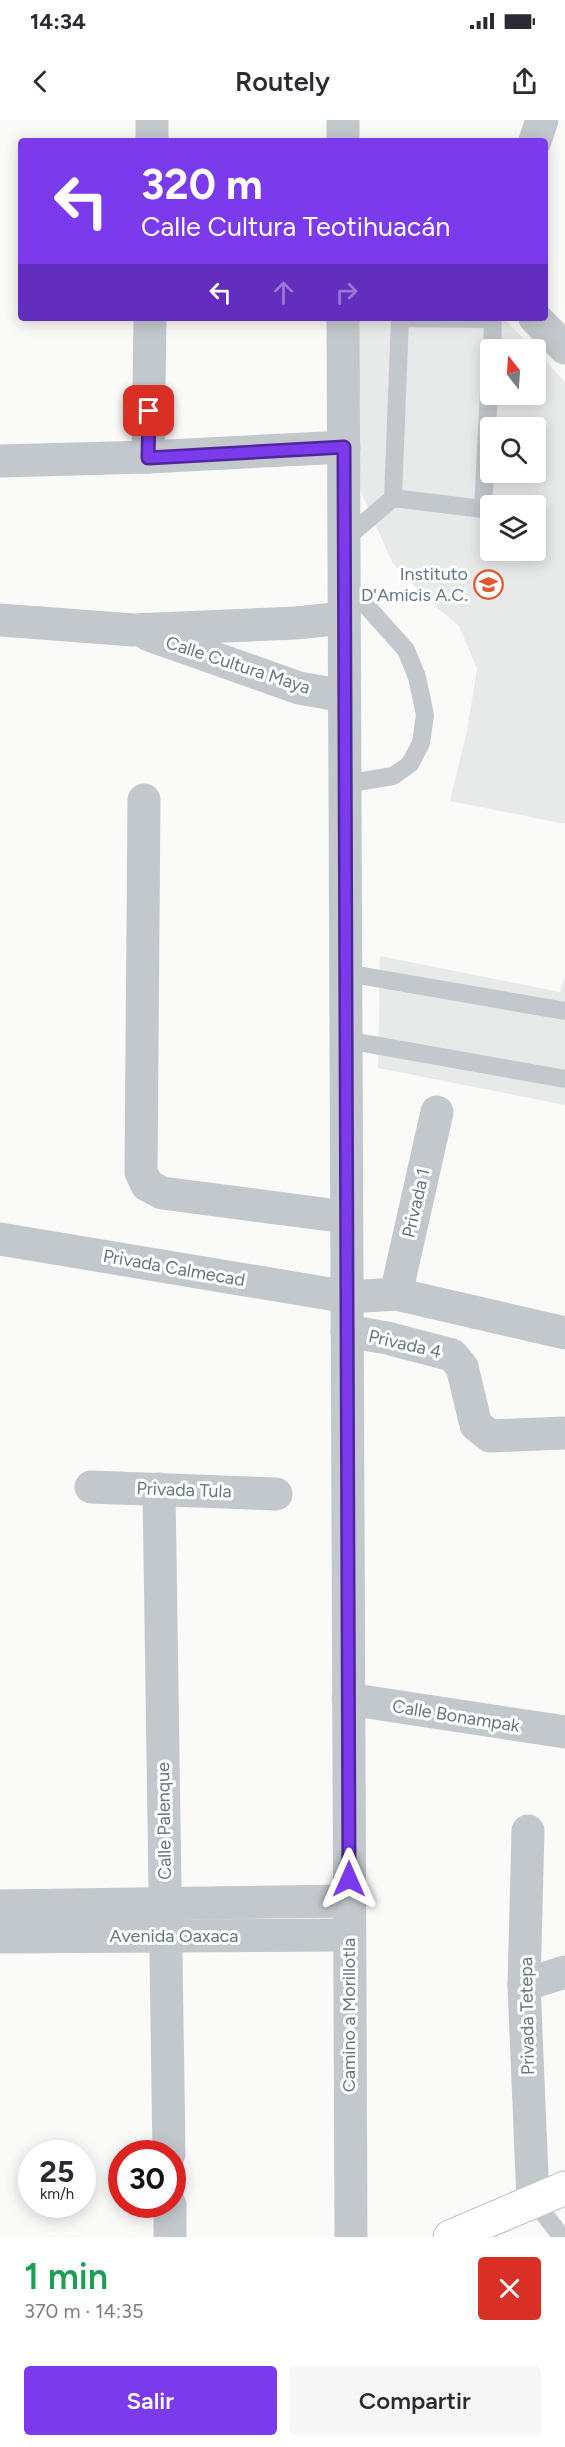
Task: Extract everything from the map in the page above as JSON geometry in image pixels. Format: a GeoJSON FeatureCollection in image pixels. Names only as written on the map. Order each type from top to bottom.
{"type":"FeatureCollection","features":[{"type":"Feature","properties":{"kind":"street"},"geometry":{"type":"LineString","coordinates":[[152,120],[152,138]]}},
{"type":"Feature","properties":{"kind":"street"},"geometry":{"type":"LineString","coordinates":[[343,120],[343,138]]}},
{"type":"Feature","properties":{"kind":"street"},"geometry":{"type":"LineString","coordinates":[[536,138],[542,120]]}},
{"type":"Feature","properties":{"kind":"street"},"geometry":{"type":"LineString","coordinates":[[148,458],[150,321]]}},
{"type":"Feature","properties":{"kind":"street","name":"Camino a Morillotla"},"geometry":{"type":"LineString","coordinates":[[343,321],[351,2237]]}},
{"type":"Feature","properties":{"kind":"street"},"geometry":{"type":"LineString","coordinates":[[538,321],[565,348]]}},
{"type":"Feature","properties":{"kind":"street"},"geometry":{"type":"LineString","coordinates":[[0,461],[148,458],[344,447]]}},
{"type":"Feature","properties":{"kind":"street","name":"Calle Cultura Maya"},"geometry":{"type":"LineString","coordinates":[[0,620],[133,630],[344,618]]}},
{"type":"Feature","properties":{"kind":"street","name":"Calle Cultura Maya"},"geometry":{"type":"LineString","coordinates":[[133,630],[299,687],[344,696]]}},
{"type":"Feature","properties":{"kind":"street"},"geometry":{"type":"LineString","coordinates":[[144,800],[141,1172],[147,1185],[162,1193],[346,1216]]}},
{"type":"Feature","properties":{"kind":"street","name":"Privada 1"},"geometry":{"type":"LineString","coordinates":[[396,1294],[437,1112]]}},
{"type":"Feature","properties":{"kind":"street","name":"Privada Calmecad"},"geometry":{"type":"LineString","coordinates":[[0,1239],[348,1297],[396,1294],[565,1333]]}},
{"type":"Feature","properties":{"kind":"street","name":"Privada 4"},"geometry":{"type":"LineString","coordinates":[[347,1331],[387,1338],[452,1355],[462,1367],[476,1425],[490,1436],[565,1433]]}},
{"type":"Feature","properties":{"kind":"street","name":"Privada Tula"},"geometry":{"type":"LineString","coordinates":[[91,1487],[276,1494]]}},
{"type":"Feature","properties":{"kind":"street","name":"Calle Palenque"},"geometry":{"type":"LineString","coordinates":[[159,1489],[169,2140]]}},
{"type":"Feature","properties":{"kind":"street","name":"Calle Bonampak"},"geometry":{"type":"LineString","coordinates":[[348,1699],[565,1732]]}},
{"type":"Feature","properties":{"kind":"street","name":"Privada Tetepa"},"geometry":{"type":"LineString","coordinates":[[528,1831],[524,1985],[533,2200]]}},
{"type":"Feature","properties":{"kind":"street","name":"Avenida Oaxaca"},"geometry":{"type":"LineString","coordinates":[[0,1937],[349,1901]]}},
{"type":"Feature","properties":{"kind":"street","name":"Avenida Oaxaca"},"geometry":{"type":"LineString","coordinates":[[0,1906],[349,1935]]}},
{"type":"Feature","properties":{"kind":"street"},"geometry":{"type":"LineString","coordinates":[[524,1985],[565,1972]]}},
{"type":"Feature","properties":{"kind":"street"},"geometry":{"type":"LineString","coordinates":[[450,2237],[565,2188]]}},
{"type":"Feature","properties":{"kind":"street"},"geometry":{"type":"LineString","coordinates":[[170,2218],[170,2237]]}},
{"type":"Feature","properties":{"kind":"lane"},"geometry":{"type":"LineString","coordinates":[[344,540],[393,498],[400,321]]}},
{"type":"Feature","properties":{"kind":"lane"},"geometry":{"type":"LineString","coordinates":[[492,339],[493,321]]}},
{"type":"Feature","properties":{"kind":"lane"},"geometry":{"type":"LineString","coordinates":[[393,498],[483,509],[488,405]]}},
{"type":"Feature","properties":{"kind":"lane"},"geometry":{"type":"LineString","coordinates":[[344,582],[406,650],[417,677],[425,715],[421,743],[410,764],[393,776],[345,784]]}},
{"type":"Feature","properties":{"kind":"lane"},"geometry":{"type":"LineString","coordinates":[[346,973],[565,1011]]}},
{"type":"Feature","properties":{"kind":"lane"},"geometry":{"type":"LineString","coordinates":[[346,1040],[565,1079]]}},
{"type":"Feature","properties":{"kind":"lane"},"geometry":{"type":"LineString","coordinates":[[533,2200],[562,2237]]}},
{"type":"Feature","properties":{"kind":"shaded area","name":"Instituto D'Amicis A.C."},"geometry":{"type":"Polygon","coordinates":[[[357,321],[506,321],[524,339],[480,339],[480,405],[546,405],[546,362],[565,382],[565,824],[450,801],[467,730],[477,669],[459,626],[393,564],[359,488],[357,321]]]}},
{"type":"Feature","properties":{"kind":"shaded area"},"geometry":{"type":"Polygon","coordinates":[[[380,956],[560,992],[565,975],[565,1105],[378,1068],[380,956]]]}},
{"type":"Feature","properties":{"kind":"place","name":"Instituto D'Amicis A.C."},"geometry":{"type":"Point","coordinates":[489,584]}},
{"type":"Feature","properties":{"kind":"route"},"geometry":{"type":"LineString","coordinates":[[149,411],[148,458],[344,447],[349,1879]]}}]}
